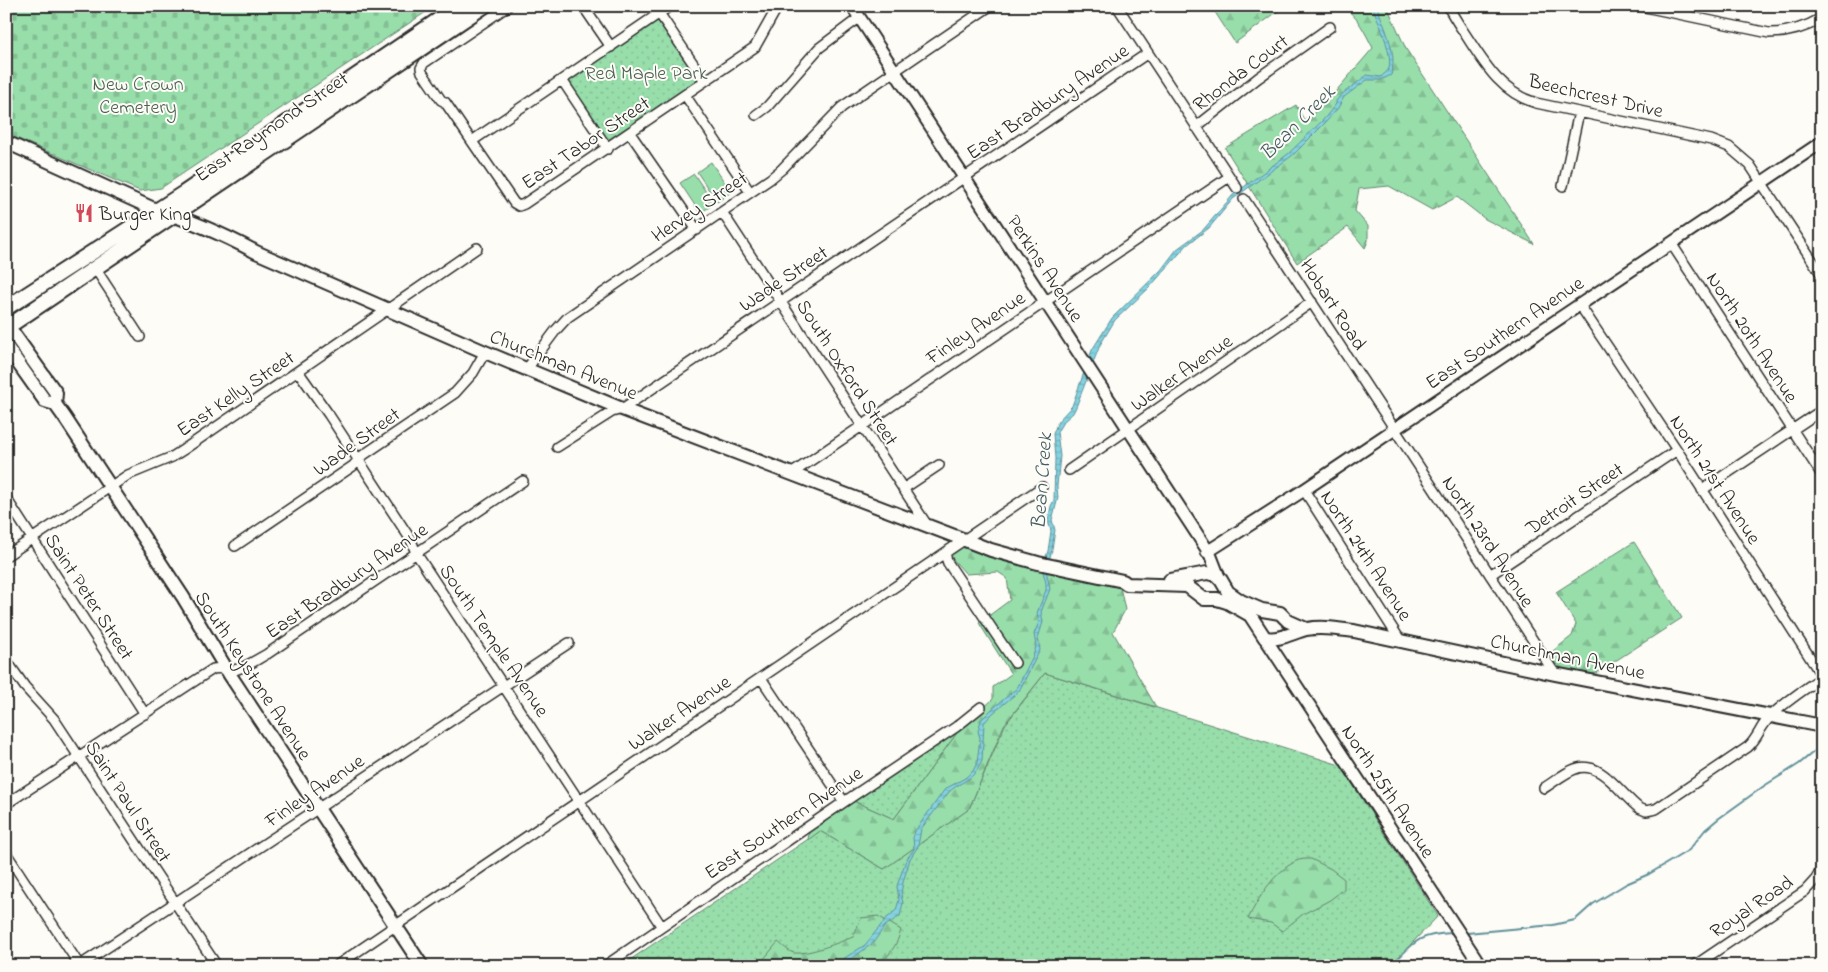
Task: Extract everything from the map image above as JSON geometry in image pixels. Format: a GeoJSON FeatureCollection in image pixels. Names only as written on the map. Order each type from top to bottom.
{"type":"FeatureCollection","features":[{"type":"Feature","properties":{"kind":"main road","name":"East Raymond Street"},"geometry":{"type":"LineString","coordinates":[[6,308],[184,193],[459,6]]}},
{"type":"Feature","properties":{"kind":"main road","name":"East Raymond Street"},"geometry":{"type":"LineString","coordinates":[[7,326],[174,216],[484,6]]}},
{"type":"Feature","properties":{"kind":"main road","name":"Churchman Avenue"},"geometry":{"type":"LineString","coordinates":[[6,142],[156,210],[227,237],[256,252],[386,310],[526,370],[622,409],[991,550],[1038,563],[1123,581],[1163,580],[1211,573],[1228,592],[1242,602],[1262,610],[1277,611],[1290,623],[1306,629]]}},
{"type":"Feature","properties":{"kind":"main road","name":"South Keystone Avenue"},"geometry":{"type":"LineString","coordinates":[[7,326],[56,394],[55,404],[183,598],[226,669],[422,966]]}},
{"type":"Feature","properties":{"kind":"main road","name":"South Keystone Avenue"},"geometry":{"type":"LineString","coordinates":[[6,346],[45,401],[55,404]]}},
{"type":"Feature","properties":{"kind":"main road"},"geometry":{"type":"LineString","coordinates":[[1198,593],[1196,584],[1202,574]]}},
{"type":"Feature","properties":{"kind":"main road","name":"Churchman Avenue"},"geometry":{"type":"LineString","coordinates":[[1123,581],[1127,584],[1187,586],[1204,599],[1218,599],[1238,607],[1250,615],[1265,638],[1282,637],[1306,629],[1335,628],[1400,640],[1555,674],[1822,726]]}},
{"type":"Feature","properties":{"kind":"main road"},"geometry":{"type":"LineString","coordinates":[[1218,599],[1222,593],[1221,582]]}},
{"type":"Feature","properties":{"kind":"main road"},"geometry":{"type":"LineString","coordinates":[[1282,637],[1286,628],[1285,618]]}},
{"type":"Feature","properties":{"kind":"street"},"geometry":{"type":"LineString","coordinates":[[508,6],[424,64],[421,68],[441,100],[445,102],[472,141],[670,6]]}},
{"type":"Feature","properties":{"kind":"street"},"geometry":{"type":"LineString","coordinates":[[583,6],[611,47]]}},
{"type":"Feature","properties":{"kind":"street","name":"East Tabor Street"},"geometry":{"type":"LineString","coordinates":[[472,141],[514,203],[519,206],[524,204],[755,48],[778,6]]}},
{"type":"Feature","properties":{"kind":"street","name":"Perkins Avenue"},"geometry":{"type":"LineString","coordinates":[[852,6],[1210,554],[1221,582]]}},
{"type":"Feature","properties":{"kind":"street","name":"Hervey Street"},"geometry":{"type":"LineString","coordinates":[[526,370],[568,317],[697,230],[782,169],[842,107],[990,6]]}},
{"type":"Feature","properties":{"kind":"street"},"geometry":{"type":"LineString","coordinates":[[1117,6],[1237,188]]}},
{"type":"Feature","properties":{"kind":"street","name":"Beechcrest Drive"},"geometry":{"type":"LineString","coordinates":[[1448,6],[1491,73],[1506,88],[1517,95],[1533,102],[1717,142],[1740,155],[1750,165],[1822,275]]}},
{"type":"Feature","properties":{"kind":"street"},"geometry":{"type":"LineString","coordinates":[[1640,6],[1769,33],[1799,29],[1822,18]]}},
{"type":"Feature","properties":{"kind":"street"},"geometry":{"type":"LineString","coordinates":[[660,14],[705,81]]}},
{"type":"Feature","properties":{"kind":"street"},"geometry":{"type":"LineString","coordinates":[[756,115],[767,107],[819,48],[859,18]]}},
{"type":"Feature","properties":{"kind":"street","name":"Rhonda Court"},"geometry":{"type":"LineString","coordinates":[[1196,127],[1258,78],[1330,27]]}},
{"type":"Feature","properties":{"kind":"street","name":"East Bradbury Avenue"},"geometry":{"type":"LineString","coordinates":[[965,177],[1148,53]]}},
{"type":"Feature","properties":{"kind":"street"},"geometry":{"type":"LineString","coordinates":[[562,80],[608,148]]}},
{"type":"Feature","properties":{"kind":"street"},"geometry":{"type":"LineString","coordinates":[[685,95],[750,192]]}},
{"type":"Feature","properties":{"kind":"street"},"geometry":{"type":"LineString","coordinates":[[1563,186],[1579,112]]}},
{"type":"Feature","properties":{"kind":"street"},"geometry":{"type":"LineString","coordinates":[[630,133],[697,230]]}},
{"type":"Feature","properties":{"kind":"street","name":"East Southern Avenue"},"geometry":{"type":"LineString","coordinates":[[1207,552],[1304,490],[1822,142]]}},
{"type":"Feature","properties":{"kind":"street","name":"Wade Street"},"geometry":{"type":"LineString","coordinates":[[622,409],[965,177]]}},
{"type":"Feature","properties":{"kind":"street","name":"Finley Avenue"},"geometry":{"type":"LineString","coordinates":[[791,474],[1229,177]]}},
{"type":"Feature","properties":{"kind":"street","name":"Hobart Road"},"geometry":{"type":"LineString","coordinates":[[1244,199],[1395,428]]}},
{"type":"Feature","properties":{"kind":"street","name":"South Oxford Street"},"geometry":{"type":"LineString","coordinates":[[722,212],[928,526]]}},
{"type":"Feature","properties":{"kind":"street","name":"North 20th Avenue"},"geometry":{"type":"LineString","coordinates":[[1670,243],[1822,475]]}},
{"type":"Feature","properties":{"kind":"street","name":"East Kelly Street"},"geometry":{"type":"LineString","coordinates":[[6,556],[138,470],[178,454],[477,248]]}},
{"type":"Feature","properties":{"kind":"street"},"geometry":{"type":"LineString","coordinates":[[95,268],[140,336]]}},
{"type":"Feature","properties":{"kind":"street","name":"Walker Avenue"},"geometry":{"type":"LineString","coordinates":[[1069,470],[1312,302]]}},
{"type":"Feature","properties":{"kind":"street","name":"North 21st Avenue"},"geometry":{"type":"LineString","coordinates":[[1579,304],[1677,450],[1818,670],[1822,673]]}},
{"type":"Feature","properties":{"kind":"street","name":"Wade Street"},"geometry":{"type":"LineString","coordinates":[[235,546],[354,466],[362,456],[455,393],[473,373],[485,352]]}},
{"type":"Feature","properties":{"kind":"street","name":"South Temple Avenue"},"geometry":{"type":"LineString","coordinates":[[298,371],[360,460],[409,537],[416,553],[662,927]]}},
{"type":"Feature","properties":{"kind":"street"},"geometry":{"type":"LineString","coordinates":[[557,447],[612,412],[622,409]]}},
{"type":"Feature","properties":{"kind":"street"},"geometry":{"type":"LineString","coordinates":[[1702,490],[1822,410]]}},
{"type":"Feature","properties":{"kind":"street","name":"North 23rd Avenue"},"geometry":{"type":"LineString","coordinates":[[1395,428],[1555,674]]}},
{"type":"Feature","properties":{"kind":"street","name":"Detroit Street"},"geometry":{"type":"LineString","coordinates":[[1490,575],[1677,450]]}},
{"type":"Feature","properties":{"kind":"street"},"geometry":{"type":"LineString","coordinates":[[903,489],[939,465]]}},
{"type":"Feature","properties":{"kind":"street","name":"East Bradbury Avenue"},"geometry":{"type":"LineString","coordinates":[[6,804],[212,669],[239,669],[267,654],[523,481]]}},
{"type":"Feature","properties":{"kind":"street","name":"Walker Avenue"},"geometry":{"type":"LineString","coordinates":[[336,966],[1042,488]]}},
{"type":"Feature","properties":{"kind":"street","name":"North 24th Avenue"},"geometry":{"type":"LineString","coordinates":[[1304,490],[1400,640]]}},
{"type":"Feature","properties":{"kind":"street","name":"Saint Peter Street"},"geometry":{"type":"LineString","coordinates":[[6,498],[145,714]]}},
{"type":"Feature","properties":{"kind":"street"},"geometry":{"type":"LineString","coordinates":[[1202,574],[1207,552]]}},
{"type":"Feature","properties":{"kind":"street"},"geometry":{"type":"LineString","coordinates":[[945,554],[948,562],[1015,663]]}},
{"type":"Feature","properties":{"kind":"street","name":"North 25th Avenue"},"geometry":{"type":"LineString","coordinates":[[1265,638],[1481,966]]}},
{"type":"Feature","properties":{"kind":"street","name":"Finley Avenue"},"geometry":{"type":"LineString","coordinates":[[80,966],[569,643]]}},
{"type":"Feature","properties":{"kind":"street","name":"Saint Paul Street"},"geometry":{"type":"LineString","coordinates":[[6,660],[25,687],[54,719],[217,966]]}},
{"type":"Feature","properties":{"kind":"street"},"geometry":{"type":"LineString","coordinates":[[1544,788],[1569,771],[1589,767],[1602,774],[1638,808],[1646,811],[1654,810],[1748,747],[1755,741],[1764,724],[1771,716],[1822,677]]}},
{"type":"Feature","properties":{"kind":"street"},"geometry":{"type":"LineString","coordinates":[[761,678],[844,802]]}},
{"type":"Feature","properties":{"kind":"street","name":"East Southern Avenue"},"geometry":{"type":"LineString","coordinates":[[605,966],[956,727],[981,707]]}},
{"type":"Feature","properties":{"kind":"street"},"geometry":{"type":"LineString","coordinates":[[6,853],[80,966]]}},
{"type":"Feature","properties":{"kind":"street","name":"Royal Road"},"geometry":{"type":"LineString","coordinates":[[1694,966],[1805,891],[1816,879],[1822,868]]}},
{"type":"Feature","properties":{"kind":"green space","name":"New Crown Cemetery"},"geometry":{"type":"Polygon","coordinates":[[[6,6],[435,6],[161,188],[140,191],[9,135],[6,131],[6,6]]]}},
{"type":"Feature","properties":{"kind":"green space"},"geometry":{"type":"Polygon","coordinates":[[[1211,6],[1285,6],[1235,43],[1211,6]]]}},
{"type":"Feature","properties":{"kind":"green space"},"geometry":{"type":"Polygon","coordinates":[[[1341,6],[1387,6],[1406,49],[1534,244],[1485,219],[1457,197],[1432,210],[1389,186],[1359,189],[1355,211],[1368,226],[1368,241],[1365,248],[1348,227],[1297,263],[1225,148],[1296,105],[1304,120],[1324,105],[1373,48],[1356,19],[1347,9],[1341,6]]]}},
{"type":"Feature","properties":{"kind":"green space","name":"Red Maple Park"},"geometry":{"type":"Polygon","coordinates":[[[657,20],[698,80],[608,140],[568,81],[657,20]]]}},
{"type":"Feature","properties":{"kind":"green space"},"geometry":{"type":"Polygon","coordinates":[[[711,162],[731,192],[717,202],[697,172],[711,162]]]}},
{"type":"Feature","properties":{"kind":"green space"},"geometry":{"type":"Polygon","coordinates":[[[694,174],[714,204],[700,213],[680,183],[694,174]]]}},
{"type":"Feature","properties":{"kind":"green space"},"geometry":{"type":"Polygon","coordinates":[[[1634,542],[1682,618],[1595,674],[1561,671],[1549,654],[1572,636],[1576,624],[1556,592],[1634,542]]]}},
{"type":"Feature","properties":{"kind":"green space"},"geometry":{"type":"Polygon","coordinates":[[[965,545],[1120,587],[1125,610],[1113,632],[1156,707],[1045,673],[1004,725],[969,809],[884,869],[820,831],[808,840],[809,832],[851,800],[894,819],[957,733],[993,699],[993,687],[1011,674],[979,623],[1010,600],[1007,578],[998,572],[966,574],[950,556],[965,545]]]}},
{"type":"Feature","properties":{"kind":"green space"},"geometry":{"type":"Polygon","coordinates":[[[1045,673],[1340,765],[1438,916],[1390,966],[621,966],[820,831],[884,869],[969,809],[1005,725],[1045,673]]]}},
{"type":"Feature","properties":{"kind":"green space"},"geometry":{"type":"Polygon","coordinates":[[[956,730],[957,733],[894,819],[851,800],[956,730]]]}},
{"type":"Feature","properties":{"kind":"green space"},"geometry":{"type":"Polygon","coordinates":[[[1311,859],[1331,869],[1344,879],[1344,889],[1330,900],[1303,914],[1282,931],[1271,923],[1248,919],[1262,894],[1280,872],[1296,861],[1311,859]]]}},
{"type":"Feature","properties":{"kind":"green space"},"geometry":{"type":"Polygon","coordinates":[[[878,916],[901,930],[892,951],[875,966],[758,966],[778,942],[794,953],[815,950],[853,937],[861,918],[878,916]]]}},
{"type":"Feature","properties":{"kind":"water","name":"Bean Creek"},"geometry":{"type":"Polygon","coordinates":[[[1372,6],[1376,6],[1378,9],[1390,42],[1393,59],[1391,75],[1381,80],[1367,80],[1344,97],[1338,108],[1325,123],[1293,155],[1233,199],[1209,228],[1187,245],[1149,288],[1115,320],[1100,345],[1076,407],[1057,432],[1060,456],[1057,486],[1058,498],[1052,520],[1055,530],[1052,550],[1046,570],[1050,589],[1041,612],[1043,622],[1038,638],[1040,650],[1019,691],[984,723],[982,761],[975,773],[949,792],[921,829],[918,846],[910,859],[903,882],[901,894],[903,903],[900,916],[885,926],[873,943],[842,966],[836,966],[840,961],[865,945],[885,920],[896,910],[899,900],[897,886],[906,860],[914,849],[913,837],[915,831],[945,789],[965,778],[973,771],[977,763],[980,738],[978,731],[981,720],[1017,688],[1033,656],[1036,646],[1034,634],[1039,622],[1037,613],[1046,590],[1042,568],[1048,551],[1051,531],[1048,521],[1054,500],[1055,458],[1053,434],[1058,421],[1072,406],[1092,350],[1112,318],[1161,270],[1177,249],[1203,230],[1233,195],[1288,154],[1324,119],[1341,95],[1367,75],[1381,77],[1388,71],[1389,54],[1372,6]]]}},
{"type":"Feature","properties":{"kind":"waterway"},"geometry":{"type":"LineString","coordinates":[[1467,933],[1553,925],[1575,920],[1593,904],[1689,850],[1705,830],[1718,819],[1799,764],[1817,749]]}},
{"type":"Feature","properties":{"kind":"waterway"},"geometry":{"type":"LineString","coordinates":[[1391,966],[1417,941],[1431,935],[1452,933]]}},
{"type":"Feature","properties":{"kind":"place","name":"Burger King"},"geometry":{"type":"Point","coordinates":[84,213]}}]}
